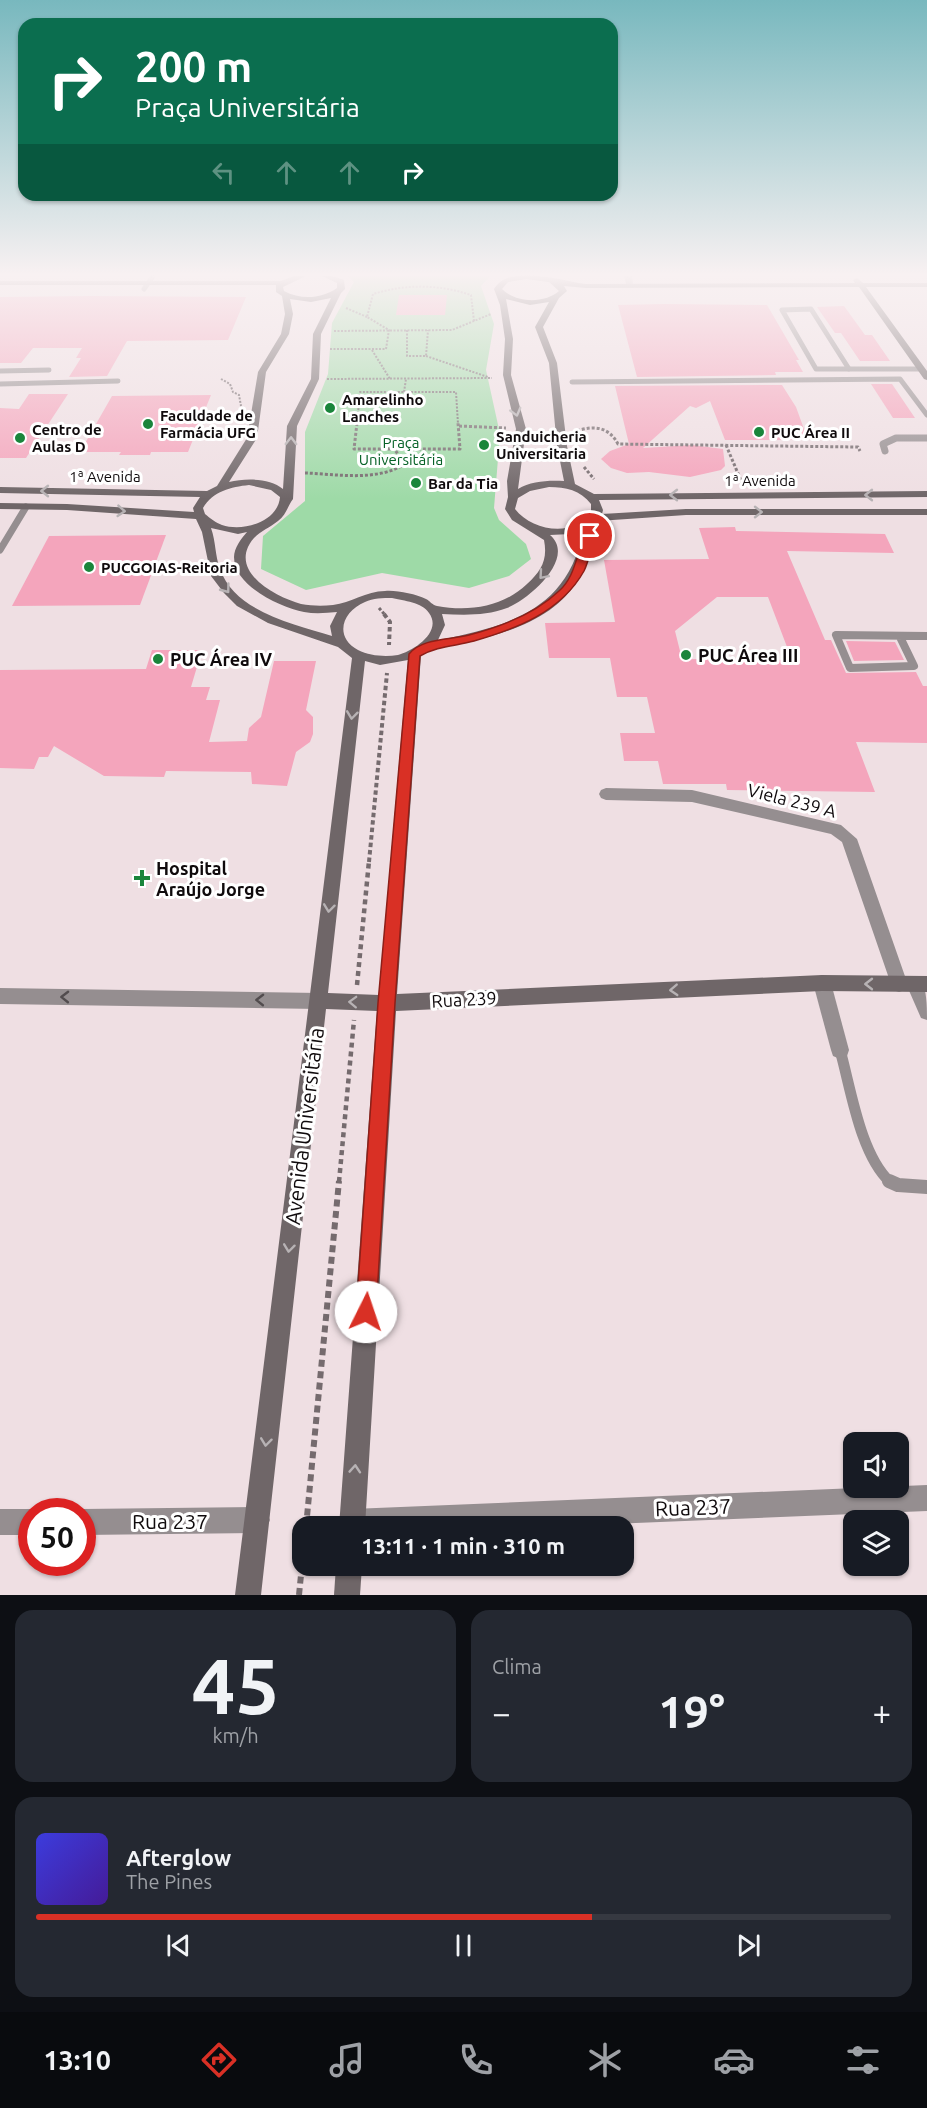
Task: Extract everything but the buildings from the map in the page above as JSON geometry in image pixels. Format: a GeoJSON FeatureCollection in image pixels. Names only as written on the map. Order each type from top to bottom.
{"type":"FeatureCollection","features":[{"type":"Feature","properties":{"kind":"main road"},"geometry":{"type":"LineString","coordinates":[[221,487],[252,438],[262,372],[275,350]]}},
{"type":"Feature","properties":{"kind":"main road"},"geometry":{"type":"LineString","coordinates":[[316,350],[315,380],[292,426],[287,507],[281,515],[258,527],[248,537],[239,558],[242,568],[260,590],[305,609],[347,607]]}},
{"type":"Feature","properties":{"kind":"main road"},"geometry":{"type":"LineString","coordinates":[[433,609],[468,612],[492,609],[513,602],[531,589],[550,567],[552,551],[549,539],[513,515],[510,509],[513,497],[512,481],[521,429],[507,375],[508,350]]}},
{"type":"Feature","properties":{"kind":"main road"},"geometry":{"type":"LineString","coordinates":[[548,350],[553,363],[562,446],[570,485]]}},
{"type":"Feature","properties":{"kind":"main road"},"geometry":{"type":"LineString","coordinates":[[907,350],[927,378]]}},
{"type":"Feature","properties":{"kind":"main road"},"geometry":{"type":"LineString","coordinates":[[288,499],[283,492],[263,483],[242,483],[221,487],[209,494],[198,508],[200,516],[208,527],[209,551],[216,574],[231,596],[280,624],[341,644],[359,657],[388,660],[524,621],[564,593],[580,569],[598,504],[593,497],[570,485],[537,485],[513,497]]}},
{"type":"Feature","properties":{"kind":"main road","name":"1ª Avenida"},"geometry":{"type":"LineString","coordinates":[[0,490],[209,494]]}},
{"type":"Feature","properties":{"kind":"main road","name":"1ª Avenida"},"geometry":{"type":"LineString","coordinates":[[593,497],[927,494]]}},
{"type":"Feature","properties":{"kind":"main road"},"geometry":{"type":"LineString","coordinates":[[699,495],[705,513]]}},
{"type":"Feature","properties":{"kind":"main road","name":"1ª Avenida"},"geometry":{"type":"LineString","coordinates":[[0,506],[200,516]]}},
{"type":"Feature","properties":{"kind":"main road","name":"1ª Avenida"},"geometry":{"type":"LineString","coordinates":[[533,528],[554,531],[570,530],[593,520],[705,513],[927,512]]}},
{"type":"Feature","properties":{"kind":"main road"},"geometry":{"type":"LineString","coordinates":[[200,516],[216,528],[229,530],[258,527]]}},
{"type":"Feature","properties":{"kind":"main road"},"geometry":{"type":"LineString","coordinates":[[341,644],[335,635],[335,625],[339,615],[347,607],[369,597],[392,594],[408,596],[423,601],[439,618],[440,628],[435,638],[421,650],[387,1003],[353,1516]]}},
{"type":"Feature","properties":{"kind":"main road","name":"Avenida Universitária"},"geometry":{"type":"LineString","coordinates":[[248,1595],[359,657]]}},
{"type":"Feature","properties":{"kind":"main road","name":"Rua 239"},"geometry":{"type":"LineString","coordinates":[[319,1001],[387,1003],[822,983],[914,984]]}},
{"type":"Feature","properties":{"kind":"main road"},"geometry":{"type":"LineString","coordinates":[[347,1595],[348,1576]]}},
{"type":"Feature","properties":{"kind":"street","name":"Viela 239 A"},"geometry":{"type":"LineString","coordinates":[[606,794],[692,796],[836,829],[849,839],[927,1012]]}},
{"type":"Feature","properties":{"kind":"street"},"geometry":{"type":"LineString","coordinates":[[822,983],[840,1050]]}},
{"type":"Feature","properties":{"kind":"street","name":"Rua 239"},"geometry":{"type":"LineString","coordinates":[[0,996],[319,1001]]}},
{"type":"Feature","properties":{"kind":"street","name":"Rua 237"},"geometry":{"type":"LineString","coordinates":[[529,1516],[927,1498]]}},
{"type":"Feature","properties":{"kind":"street","name":"Rua 237"},"geometry":{"type":"LineString","coordinates":[[96,1522],[257,1520]]}},
{"type":"Feature","properties":{"kind":"street"},"geometry":{"type":"LineString","coordinates":[[0,1522],[18,1522]]}},
{"type":"Feature","properties":{"kind":"lane"},"geometry":{"type":"LineString","coordinates":[[805,350],[816,369],[920,369]]}},
{"type":"Feature","properties":{"kind":"lane"},"geometry":{"type":"LineString","coordinates":[[837,350],[849,369]]}},
{"type":"Feature","properties":{"kind":"lane"},"geometry":{"type":"LineString","coordinates":[[0,371],[50,370],[39,385]]}},
{"type":"Feature","properties":{"kind":"lane"},"geometry":{"type":"LineString","coordinates":[[572,382],[900,379],[927,415]]}},
{"type":"Feature","properties":{"kind":"lane"},"geometry":{"type":"LineString","coordinates":[[0,384],[39,385],[118,381]]}},
{"type":"Feature","properties":{"kind":"lane"},"geometry":{"type":"LineString","coordinates":[[885,451],[883,444],[890,440],[927,438]]}},
{"type":"Feature","properties":{"kind":"lane"},"geometry":{"type":"LineString","coordinates":[[0,550],[26,507]]}},
{"type":"Feature","properties":{"kind":"lane"},"geometry":{"type":"LineString","coordinates":[[900,637],[914,666],[850,668],[836,635],[927,636]]}},
{"type":"Feature","properties":{"kind":"lane"},"geometry":{"type":"LineString","coordinates":[[840,1050],[863,1133],[879,1173],[891,1183],[927,1187]]}},
{"type":"Feature","properties":{"kind":"path"},"geometry":{"type":"LineString","coordinates":[[372,350],[390,379]]}},
{"type":"Feature","properties":{"kind":"path"},"geometry":{"type":"LineString","coordinates":[[407,350],[407,356],[426,356],[492,378]]}},
{"type":"Feature","properties":{"kind":"path"},"geometry":{"type":"LineString","coordinates":[[426,350],[426,356]]}},
{"type":"Feature","properties":{"kind":"path"},"geometry":{"type":"LineString","coordinates":[[490,370],[494,388]]}},
{"type":"Feature","properties":{"kind":"path"},"geometry":{"type":"LineString","coordinates":[[320,379],[492,378]]}},
{"type":"Feature","properties":{"kind":"path"},"geometry":{"type":"LineString","coordinates":[[221,379],[230,384],[233,392],[239,395],[241,406],[257,406]]}},
{"type":"Feature","properties":{"kind":"path"},"geometry":{"type":"LineString","coordinates":[[404,392],[406,379]]}},
{"type":"Feature","properties":{"kind":"path"},"geometry":{"type":"LineString","coordinates":[[456,392],[459,426],[460,449],[354,449],[360,393],[456,392]]}},
{"type":"Feature","properties":{"kind":"path"},"geometry":{"type":"LineString","coordinates":[[459,426],[504,428],[501,418]]}},
{"type":"Feature","properties":{"kind":"path"},"geometry":{"type":"LineString","coordinates":[[577,439],[577,430],[607,428],[614,433],[618,444],[858,447],[860,451]]}},
{"type":"Feature","properties":{"kind":"path"},"geometry":{"type":"LineString","coordinates":[[726,445],[747,495]]}},
{"type":"Feature","properties":{"kind":"path"},"geometry":{"type":"LineString","coordinates":[[298,473],[381,475],[398,471],[405,464],[395,449]]}},
{"type":"Feature","properties":{"kind":"path"},"geometry":{"type":"LineString","coordinates":[[583,466],[589,476],[596,481]]}},
{"type":"Feature","properties":{"kind":"path"},"geometry":{"type":"LineString","coordinates":[[307,1516],[388,660],[390,622],[369,597]]}},
{"type":"Feature","properties":{"kind":"path"},"geometry":{"type":"LineString","coordinates":[[299,1595],[301,1576]]}},
{"type":"Feature","properties":{"kind":"green space","name":"Praça Universitária"},"geometry":{"type":"Polygon","coordinates":[[[330,350],[489,350],[486,370],[500,434],[494,508],[499,520],[526,544],[531,559],[509,576],[469,588],[382,573],[306,590],[261,569],[263,536],[305,501],[305,432],[328,374],[330,350]]]}},
{"type":"Feature","properties":{"kind":"place","name":"Amarelinho Lanches"},"geometry":{"type":"Point","coordinates":[330,408]}},
{"type":"Feature","properties":{"kind":"place","name":"Faculdade de Farmácia UFG"},"geometry":{"type":"Point","coordinates":[148,424]}},
{"type":"Feature","properties":{"kind":"place","name":"PUC Área II"},"geometry":{"type":"Point","coordinates":[759,432]}},
{"type":"Feature","properties":{"kind":"place","name":"Centro de Aulas D"},"geometry":{"type":"Point","coordinates":[20,438]}},
{"type":"Feature","properties":{"kind":"place","name":"Sanduicheria Universitaria"},"geometry":{"type":"Point","coordinates":[484,445]}},
{"type":"Feature","properties":{"kind":"place","name":"Bar da Tia"},"geometry":{"type":"Point","coordinates":[416,483]}},
{"type":"Feature","properties":{"kind":"place","name":"PUCGOIAS-Reitoria"},"geometry":{"type":"Point","coordinates":[89,567]}},
{"type":"Feature","properties":{"kind":"place","name":"PUC Área III"},"geometry":{"type":"Point","coordinates":[686,655]}},
{"type":"Feature","properties":{"kind":"place","name":"PUC Área IV"},"geometry":{"type":"Point","coordinates":[158,659]}},
{"type":"Feature","properties":{"kind":"place","name":"Hospital Araújo Jorge"},"geometry":{"type":"Point","coordinates":[142,878]}},
{"type":"Feature","properties":{"kind":"route"},"geometry":{"type":"LineString","coordinates":[[366,1312],[387,1003],[415,654],[426,647],[471,638],[524,621],[564,593],[580,569],[590,536]]}}]}
